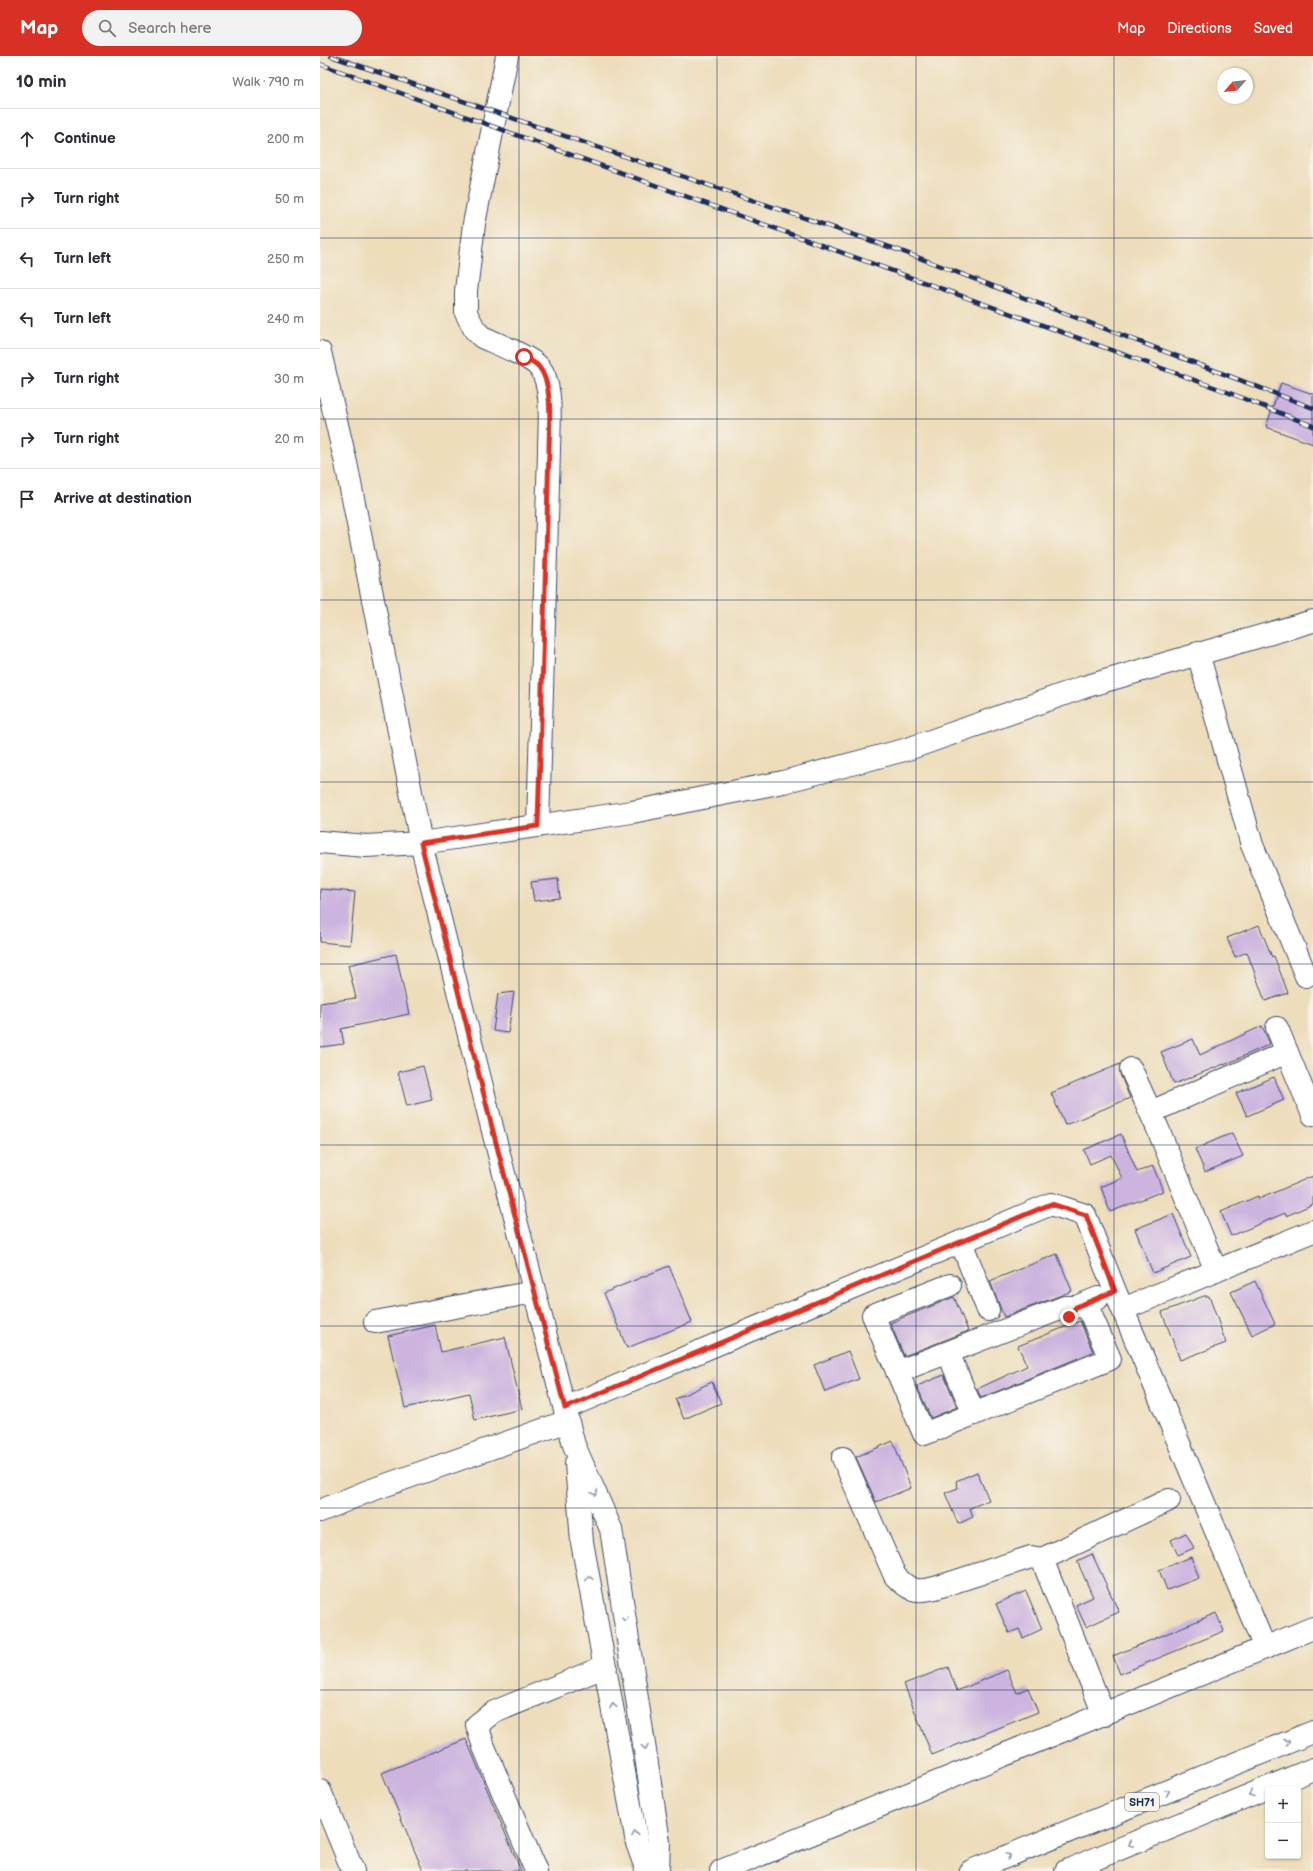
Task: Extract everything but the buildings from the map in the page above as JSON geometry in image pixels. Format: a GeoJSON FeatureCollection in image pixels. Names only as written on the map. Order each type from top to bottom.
{"type":"FeatureCollection","features":[{"type":"Feature","properties":{"kind":"street"},"geometry":{"type":"LineString","coordinates":[[507,56],[474,224],[466,291],[466,313],[475,330],[482,336],[538,366],[545,376],[548,390],[549,451],[538,826]]}},
{"type":"Feature","properties":{"kind":"street"},"geometry":{"type":"LineString","coordinates":[[320,352],[346,463],[421,843],[574,1445],[611,1529],[659,1842],[658,1871]]}},
{"type":"Feature","properties":{"kind":"street"},"geometry":{"type":"LineString","coordinates":[[320,842],[366,846],[421,843],[632,812],[783,782],[908,749],[1084,687],[1313,621]]}},
{"type":"Feature","properties":{"kind":"street"},"geometry":{"type":"LineString","coordinates":[[1198,654],[1252,845],[1306,976]]}},
{"type":"Feature","properties":{"kind":"street"},"geometry":{"type":"LineString","coordinates":[[1277,1028],[1287,1052],[1308,1091],[1313,1115]]}},
{"type":"Feature","properties":{"kind":"street"},"geometry":{"type":"LineString","coordinates":[[1151,1112],[1287,1052]]}},
{"type":"Feature","properties":{"kind":"street"},"geometry":{"type":"LineString","coordinates":[[1131,1069],[1151,1112],[1216,1271]]}},
{"type":"Feature","properties":{"kind":"street"},"geometry":{"type":"LineString","coordinates":[[320,1511],[566,1415],[1051,1204],[1086,1215],[1119,1300],[1265,1648]]}},
{"type":"Feature","properties":{"kind":"street"},"geometry":{"type":"LineString","coordinates":[[900,1377],[1065,1307],[1119,1300],[1216,1271],[1313,1231]]}},
{"type":"Feature","properties":{"kind":"street"},"geometry":{"type":"LineString","coordinates":[[961,1242],[988,1310]]}},
{"type":"Feature","properties":{"kind":"street"},"geometry":{"type":"LineString","coordinates":[[950,1285],[873,1314],[924,1434],[1110,1359],[1081,1305]]}},
{"type":"Feature","properties":{"kind":"street"},"geometry":{"type":"LineString","coordinates":[[375,1322],[534,1292]]}},
{"type":"Feature","properties":{"kind":"street"},"geometry":{"type":"LineString","coordinates":[[900,1377],[952,1362],[1069,1317],[1081,1305]]}},
{"type":"Feature","properties":{"kind":"street"},"geometry":{"type":"LineString","coordinates":[[952,1362],[974,1414]]}},
{"type":"Feature","properties":{"kind":"street"},"geometry":{"type":"LineString","coordinates":[[574,1445],[582,1542],[606,1666],[637,1843],[647,1871]]}},
{"type":"Feature","properties":{"kind":"street"},"geometry":{"type":"LineString","coordinates":[[843,1458],[895,1576],[903,1585],[912,1590],[922,1592],[1031,1557],[1042,1559],[1169,1500]]}},
{"type":"Feature","properties":{"kind":"street"},"geometry":{"type":"LineString","coordinates":[[1042,1559],[1104,1715]]}},
{"type":"Feature","properties":{"kind":"street"},"geometry":{"type":"LineString","coordinates":[[721,1871],[1313,1628]]}},
{"type":"Feature","properties":{"kind":"street"},"geometry":{"type":"LineString","coordinates":[[536,1871],[484,1747],[477,1725],[492,1713],[606,1666]]}},
{"type":"Feature","properties":{"kind":"street","name":"SH71"},"geometry":{"type":"LineString","coordinates":[[971,1871],[1313,1732]]}},
{"type":"Feature","properties":{"kind":"street"},"geometry":{"type":"LineString","coordinates":[[1066,1871],[1313,1769]]}},
{"type":"Feature","properties":{"kind":"street"},"geometry":{"type":"LineString","coordinates":[[320,1791],[354,1871]]}},
{"type":"Feature","properties":{"kind":"railway"},"geometry":{"type":"LineString","coordinates":[[331,56],[901,251],[1313,408]]}},
{"type":"Feature","properties":{"kind":"railway"},"geometry":{"type":"LineString","coordinates":[[320,64],[1222,390],[1313,426]]}},
{"type":"Feature","properties":{"kind":"route"},"geometry":{"type":"LineString","coordinates":[[524,357],[538,366],[545,376],[548,390],[549,411],[538,826],[421,843],[494,1135],[565,1408],[1051,1204],[1086,1215],[1115,1291],[1076,1307],[1069,1317]]}}]}
